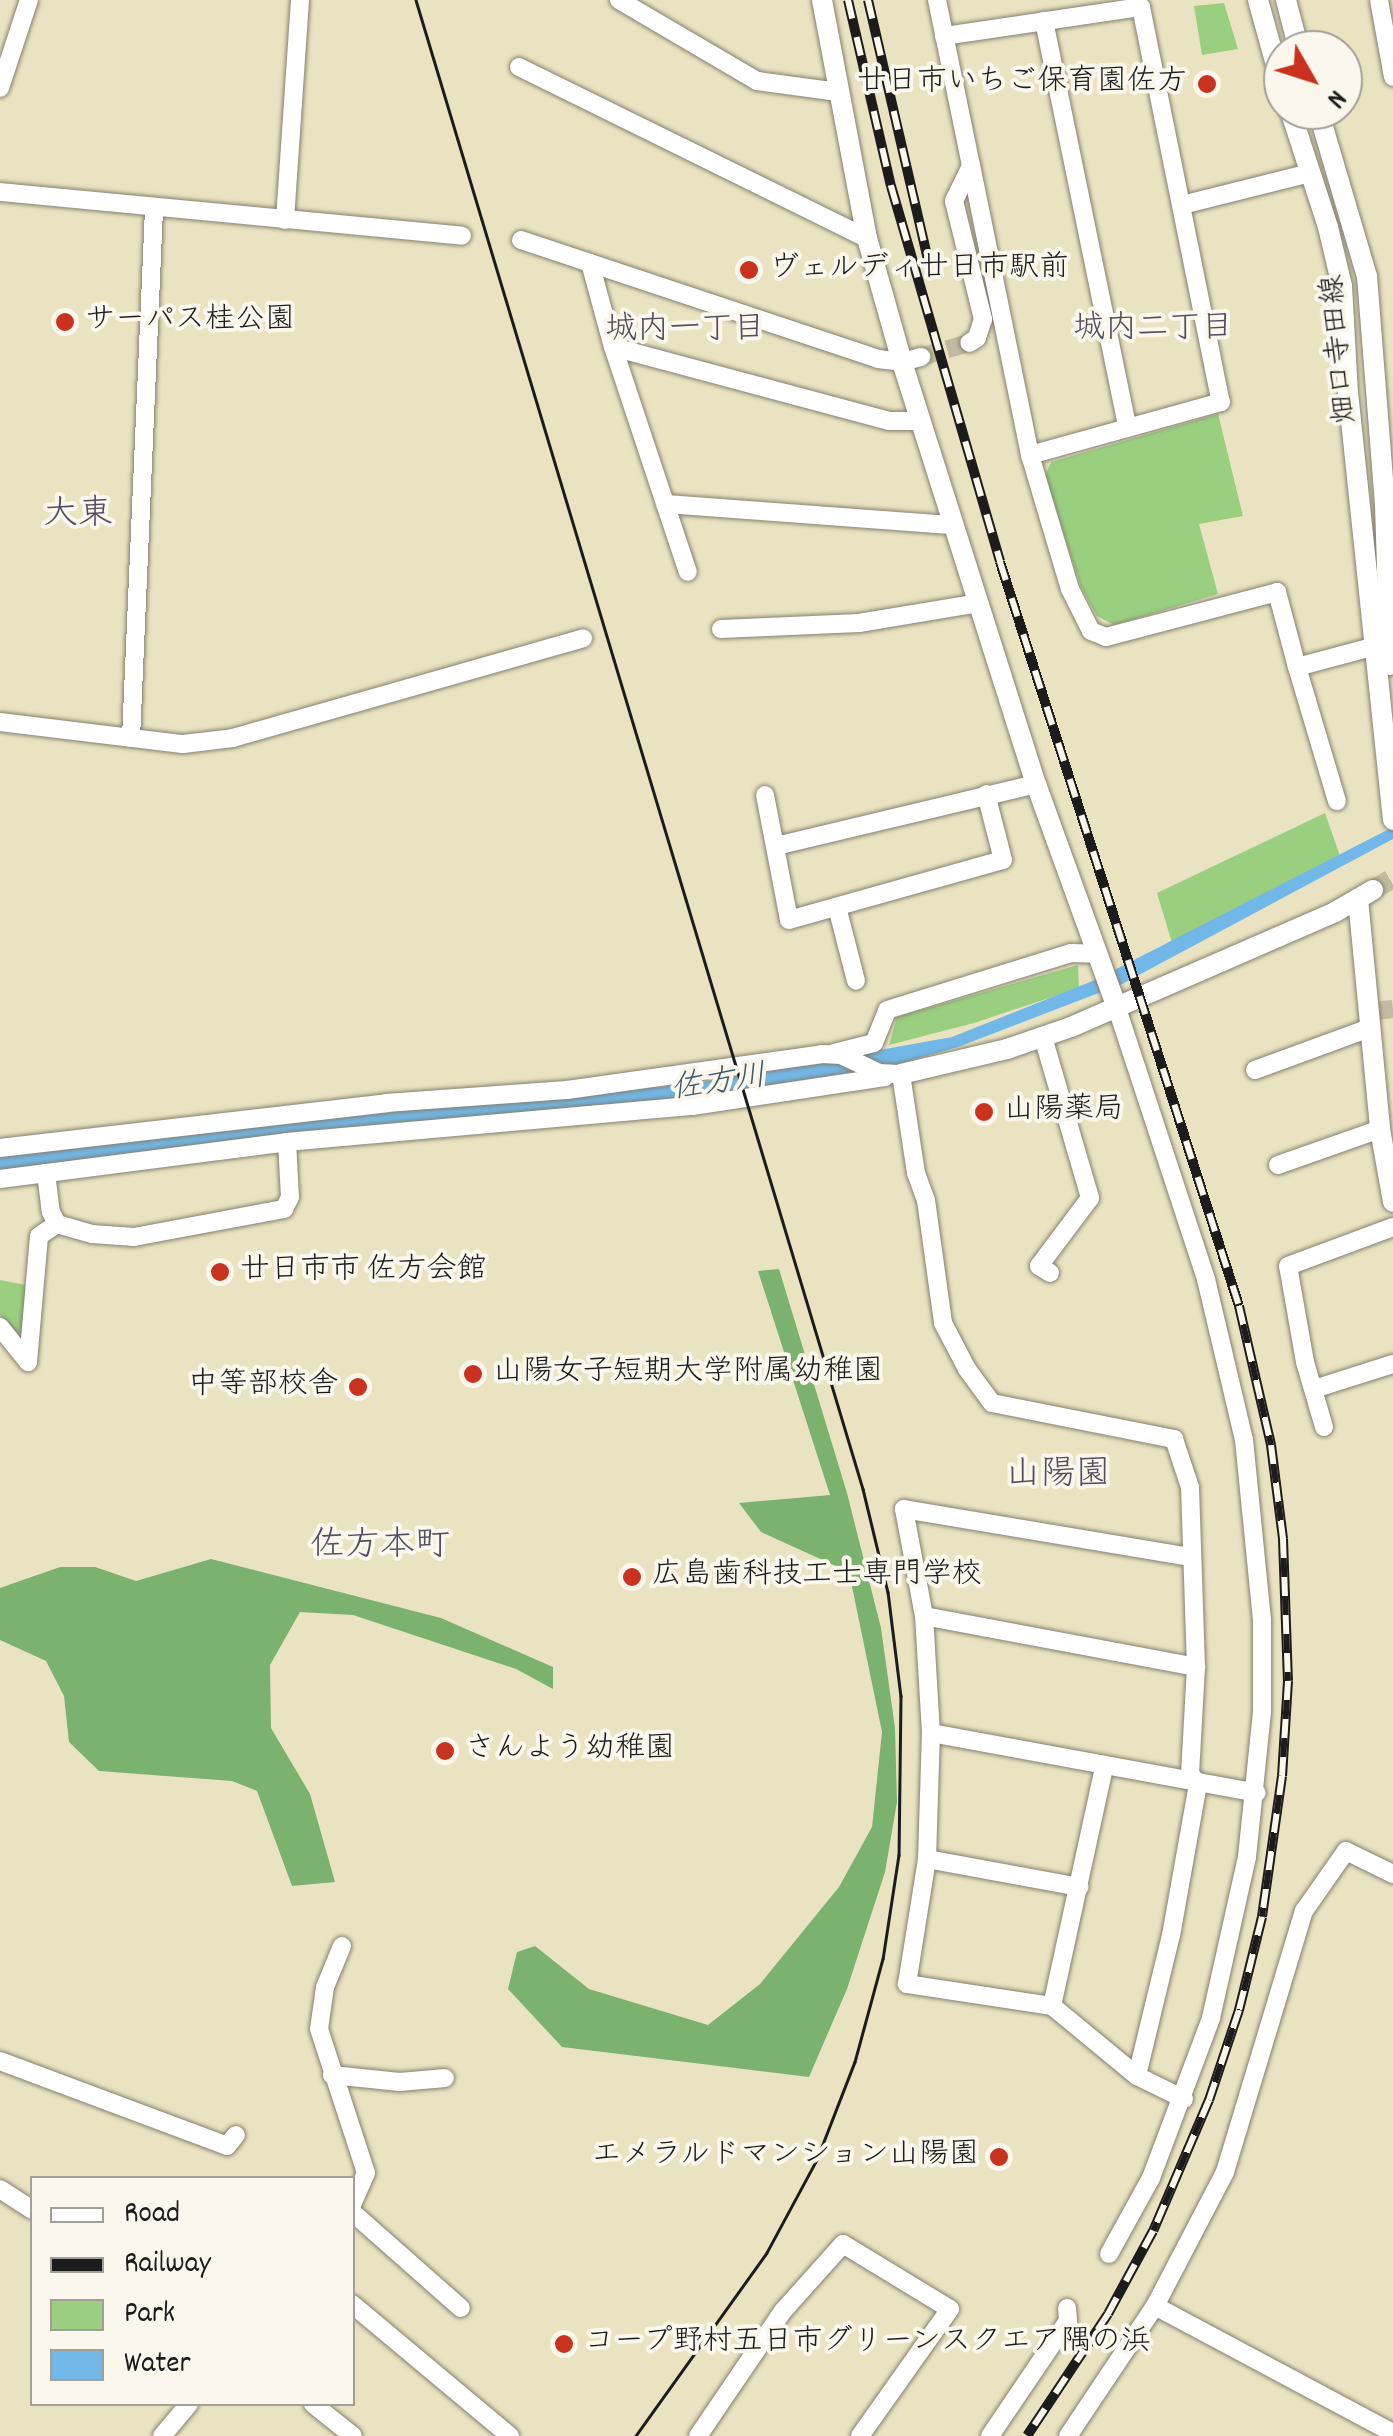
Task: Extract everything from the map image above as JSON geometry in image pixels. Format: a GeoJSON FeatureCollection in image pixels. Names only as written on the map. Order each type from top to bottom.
{"type":"FeatureCollection","features":[{"type":"Feature","properties":{"kind":"street"},"geometry":{"type":"LineString","coordinates":[[0,88],[29,0]]}},
{"type":"Feature","properties":{"kind":"street"},"geometry":{"type":"LineString","coordinates":[[285,220],[300,0]]}},
{"type":"Feature","properties":{"kind":"street"},"geometry":{"type":"LineString","coordinates":[[619,0],[758,81],[838,92]]}},
{"type":"Feature","properties":{"kind":"street"},"geometry":{"type":"LineString","coordinates":[[822,0],[867,238],[911,360],[920,421],[1036,784],[1206,1279],[1244,1440],[1262,1620],[1257,1793],[1235,1920],[1211,2018],[1152,2178],[1109,2254]]}},
{"type":"Feature","properties":{"kind":"street"},"geometry":{"type":"LineString","coordinates":[[937,0],[1030,455],[1070,589],[1091,630],[1106,637],[1277,592],[1337,802]]}},
{"type":"Feature","properties":{"kind":"street"},"geometry":{"type":"LineString","coordinates":[[1258,0],[1266,30]]}},
{"type":"Feature","properties":{"kind":"street"},"geometry":{"type":"LineString","coordinates":[[1286,0],[1294,30]]}},
{"type":"Feature","properties":{"kind":"street"},"geometry":{"type":"LineString","coordinates":[[1379,0],[1393,77]]}},
{"type":"Feature","properties":{"kind":"street"},"geometry":{"type":"LineString","coordinates":[[944,36],[1142,7],[1221,402],[1030,455]]}},
{"type":"Feature","properties":{"kind":"street"},"geometry":{"type":"LineString","coordinates":[[1044,21],[1127,427]]}},
{"type":"Feature","properties":{"kind":"street"},"geometry":{"type":"LineString","coordinates":[[519,67],[867,238]]}},
{"type":"Feature","properties":{"kind":"street"},"geometry":{"type":"LineString","coordinates":[[1296,130],[1342,286],[1356,470],[1393,821]]}},
{"type":"Feature","properties":{"kind":"street","name":"畑口寺田線"},"geometry":{"type":"LineString","coordinates":[[1324,130],[1367,276],[1388,468],[1393,821]]}},
{"type":"Feature","properties":{"kind":"street"},"geometry":{"type":"LineString","coordinates":[[968,343],[978,338],[983,320],[954,202],[971,166]]}},
{"type":"Feature","properties":{"kind":"street"},"geometry":{"type":"LineString","coordinates":[[1182,205],[1310,173]]}},
{"type":"Feature","properties":{"kind":"street"},"geometry":{"type":"LineString","coordinates":[[0,192],[462,236]]}},
{"type":"Feature","properties":{"kind":"street"},"geometry":{"type":"LineString","coordinates":[[130,738],[154,209]]}},
{"type":"Feature","properties":{"kind":"street"},"geometry":{"type":"LineString","coordinates":[[521,240],[878,360],[911,360]]}},
{"type":"Feature","properties":{"kind":"street"},"geometry":{"type":"LineString","coordinates":[[590,262],[613,347],[688,572]]}},
{"type":"Feature","properties":{"kind":"street"},"geometry":{"type":"LineString","coordinates":[[613,347],[889,421],[920,421]]}},
{"type":"Feature","properties":{"kind":"street"},"geometry":{"type":"LineString","coordinates":[[1356,470],[1388,468]]}},
{"type":"Feature","properties":{"kind":"street"},"geometry":{"type":"LineString","coordinates":[[665,504],[951,525]]}},
{"type":"Feature","properties":{"kind":"street"},"geometry":{"type":"LineString","coordinates":[[721,629],[859,623],[978,603]]}},
{"type":"Feature","properties":{"kind":"street"},"geometry":{"type":"LineString","coordinates":[[0,722],[183,744],[233,738],[583,638]]}},
{"type":"Feature","properties":{"kind":"street"},"geometry":{"type":"LineString","coordinates":[[1296,667],[1376,646]]}},
{"type":"Feature","properties":{"kind":"street"},"geometry":{"type":"LineString","coordinates":[[776,846],[1036,784]]}},
{"type":"Feature","properties":{"kind":"street"},"geometry":{"type":"LineString","coordinates":[[765,795],[789,920],[1003,860],[986,794]]}},
{"type":"Feature","properties":{"kind":"street"},"geometry":{"type":"LineString","coordinates":[[0,1148],[386,1102],[692,1106],[901,1074],[1043,1037],[1105,981],[1366,895],[1380,1129],[1393,1202]]}},
{"type":"Feature","properties":{"kind":"street"},"geometry":{"type":"LineString","coordinates":[[837,907],[856,981]]}},
{"type":"Feature","properties":{"kind":"street"},"geometry":{"type":"LineString","coordinates":[[0,1179],[556,1105],[836,1054],[874,1043],[887,1010],[1071,952],[1105,981]]}},
{"type":"Feature","properties":{"kind":"street"},"geometry":{"type":"LineString","coordinates":[[1255,1070],[1372,1017]]}},
{"type":"Feature","properties":{"kind":"street"},"geometry":{"type":"LineString","coordinates":[[1043,1037],[1090,1198],[1039,1266],[1050,1273]]}},
{"type":"Feature","properties":{"kind":"street"},"geometry":{"type":"LineString","coordinates":[[836,1054],[868,1069],[901,1074]]}},
{"type":"Feature","properties":{"kind":"street"},"geometry":{"type":"LineString","coordinates":[[901,1074],[916,1173],[926,1200],[942,1323],[953,1347],[992,1403],[1174,1439],[1190,1487],[1196,1667],[1190,1774],[1198,1784],[1171,1934],[1137,2076]]}},
{"type":"Feature","properties":{"kind":"street"},"geometry":{"type":"LineString","coordinates":[[1278,1164],[1380,1129]]}},
{"type":"Feature","properties":{"kind":"street"},"geometry":{"type":"LineString","coordinates":[[46,1173],[51,1212],[57,1224],[92,1234],[134,1238],[278,1212],[290,1197],[287,1142]]}},
{"type":"Feature","properties":{"kind":"street"},"geometry":{"type":"LineString","coordinates":[[0,1327],[28,1362],[40,1236],[57,1224]]}},
{"type":"Feature","properties":{"kind":"street"},"geometry":{"type":"LineString","coordinates":[[1324,1427],[1305,1362],[1288,1266],[1393,1228]]}},
{"type":"Feature","properties":{"kind":"street"},"geometry":{"type":"LineString","coordinates":[[1314,1389],[1393,1364]]}},
{"type":"Feature","properties":{"kind":"street"},"geometry":{"type":"LineString","coordinates":[[1184,2099],[1137,2076],[1052,2006],[907,1984],[926,1859],[931,1733],[924,1616],[904,1508],[1191,1558]]}},
{"type":"Feature","properties":{"kind":"street"},"geometry":{"type":"LineString","coordinates":[[924,1616],[1196,1667]]}},
{"type":"Feature","properties":{"kind":"street"},"geometry":{"type":"LineString","coordinates":[[931,1733],[1257,1793]]}},
{"type":"Feature","properties":{"kind":"street"},"geometry":{"type":"LineString","coordinates":[[1052,2006],[1104,1767]]}},
{"type":"Feature","properties":{"kind":"street"},"geometry":{"type":"LineString","coordinates":[[1068,2436],[1154,2306],[1225,2172],[1304,1911],[1346,1851],[1393,1874]]}},
{"type":"Feature","properties":{"kind":"street"},"geometry":{"type":"LineString","coordinates":[[926,1859],[1079,1887]]}},
{"type":"Feature","properties":{"kind":"street"},"geometry":{"type":"LineString","coordinates":[[342,1946],[320,2007],[319,2029],[366,2173],[355,2201]]}},
{"type":"Feature","properties":{"kind":"street"},"geometry":{"type":"LineString","coordinates":[[0,2061],[227,2146],[236,2135]]}},
{"type":"Feature","properties":{"kind":"street"},"geometry":{"type":"LineString","coordinates":[[332,2074],[400,2082],[446,2078]]}},
{"type":"Feature","properties":{"kind":"street"},"geometry":{"type":"LineString","coordinates":[[0,2189],[30,2209]]}},
{"type":"Feature","properties":{"kind":"street"},"geometry":{"type":"LineString","coordinates":[[355,2212],[460,2308]]}},
{"type":"Feature","properties":{"kind":"street"},"geometry":{"type":"LineString","coordinates":[[698,2436],[783,2311],[844,2244],[950,2309],[860,2436]]}},
{"type":"Feature","properties":{"kind":"street"},"geometry":{"type":"LineString","coordinates":[[1154,2306],[1393,2433]]}},
{"type":"Feature","properties":{"kind":"street"},"geometry":{"type":"LineString","coordinates":[[355,2307],[510,2436]]}},
{"type":"Feature","properties":{"kind":"street"},"geometry":{"type":"LineString","coordinates":[[990,2436],[1068,2321],[1067,2308]]}},
{"type":"Feature","properties":{"kind":"street"},"geometry":{"type":"LineString","coordinates":[[162,2436],[187,2406]]}},
{"type":"Feature","properties":{"kind":"street"},"geometry":{"type":"LineString","coordinates":[[316,2406],[353,2436]]}},
{"type":"Feature","properties":{"kind":"green space"},"geometry":{"type":"Polygon","coordinates":[[[1224,3],[1238,49],[1202,55],[1194,6],[1224,3]]]}},
{"type":"Feature","properties":{"kind":"green space"},"geometry":{"type":"Polygon","coordinates":[[[1218,414],[1243,516],[1199,524],[1218,594],[1114,625],[1097,616],[1081,587],[1045,476],[1051,462],[1218,414]]]}},
{"type":"Feature","properties":{"kind":"green space"},"geometry":{"type":"Polygon","coordinates":[[[1325,813],[1340,856],[1172,943],[1157,893],[1325,813]]]}},
{"type":"Feature","properties":{"kind":"green space"},"geometry":{"type":"Polygon","coordinates":[[[1078,965],[1079,988],[974,1023],[889,1045],[897,1017],[1078,965]]]}},
{"type":"Feature","properties":{"kind":"green space"},"geometry":{"type":"Polygon","coordinates":[[[779,1269],[847,1493],[881,1628],[895,1728],[897,1802],[885,1872],[847,1989],[809,2077],[562,2047],[508,1989],[517,1952],[535,1946],[589,1989],[708,2025],[760,1984],[839,1887],[872,1827],[882,1732],[849,1572],[761,1532],[739,1503],[830,1495],[758,1271],[779,1269]]]}},
{"type":"Feature","properties":{"kind":"green space"},"geometry":{"type":"Polygon","coordinates":[[[0,1280],[26,1285],[24,1332],[15,1334],[0,1315],[0,1280]]]}},
{"type":"Feature","properties":{"kind":"green space"},"geometry":{"type":"Polygon","coordinates":[[[211,1559],[441,1618],[553,1667],[553,1689],[516,1669],[353,1615],[300,1612],[270,1665],[271,1728],[310,1794],[335,1882],[292,1886],[257,1791],[232,1781],[99,1771],[69,1742],[64,1696],[46,1661],[0,1640],[0,1588],[60,1567],[95,1567],[136,1581],[211,1559]]]}},
{"type":"Feature","properties":{"kind":"water","name":"佐方川"},"geometry":{"type":"Polygon","coordinates":[[[1393,827],[1393,839],[1122,984],[958,1047],[891,1066],[694,1097],[293,1132],[0,1170],[0,1157],[407,1109],[692,1084],[952,1037],[1095,980],[1393,827]]]}},
{"type":"Feature","properties":{"kind":"tunnel"},"geometry":{"type":"LineString","coordinates":[[921,357],[969,343]]}},
{"type":"Feature","properties":{"kind":"tunnel"},"geometry":{"type":"LineString","coordinates":[[1373,890],[1393,878]]}},
{"type":"Feature","properties":{"kind":"tunnel"},"geometry":{"type":"LineString","coordinates":[[1376,1011],[1393,1009]]}},
{"type":"Feature","properties":{"kind":"tram line"},"geometry":{"type":"LineString","coordinates":[[416,0],[863,1489],[888,1592],[901,1696],[899,1855],[883,1959],[855,2062],[817,2160],[767,2253],[636,2436]]}},
{"type":"Feature","properties":{"kind":"railway"},"geometry":{"type":"LineString","coordinates":[[848,0],[891,186],[1000,562],[1239,1306],[1271,1445],[1283,1539],[1288,1681],[1282,1776],[1262,1917],[1239,2010],[1209,2100],[1153,2231],[1108,2314],[1027,2436]]}},
{"type":"Feature","properties":{"kind":"railway"},"geometry":{"type":"LineString","coordinates":[[868,0],[931,273]]}},
{"type":"Feature","properties":{"kind":"place","name":"廿日市いちご保育園佐方"},"geometry":{"type":"Point","coordinates":[1207,84]}},
{"type":"Feature","properties":{"kind":"place","name":"ヴェルディ廿日市駅前"},"geometry":{"type":"Point","coordinates":[749,270]}},
{"type":"Feature","properties":{"kind":"place","name":"サーパス桂公園"},"geometry":{"type":"Point","coordinates":[65,322]}},
{"type":"Feature","properties":{"kind":"place","name":"山陽薬局"},"geometry":{"type":"Point","coordinates":[984,1112]}},
{"type":"Feature","properties":{"kind":"place","name":"廿日市市 佐方会館"},"geometry":{"type":"Point","coordinates":[220,1272]}},
{"type":"Feature","properties":{"kind":"place","name":"山陽女子短期大学附属幼稚園"},"geometry":{"type":"Point","coordinates":[473,1374]}},
{"type":"Feature","properties":{"kind":"place","name":"中等部校舎"},"geometry":{"type":"Point","coordinates":[358,1387]}},
{"type":"Feature","properties":{"kind":"place","name":"広島歯科技工士専門学校"},"geometry":{"type":"Point","coordinates":[632,1577]}},
{"type":"Feature","properties":{"kind":"place","name":"さんよう幼稚園"},"geometry":{"type":"Point","coordinates":[445,1751]}},
{"type":"Feature","properties":{"kind":"place","name":"エメラルドマンション山陽園"},"geometry":{"type":"Point","coordinates":[999,2157]}},
{"type":"Feature","properties":{"kind":"place","name":"コープ野村五日市グリーンスクエア隅の浜"},"geometry":{"type":"Point","coordinates":[564,2344]}},
{"type":"Feature","properties":{"kind":"district","name":"城内二丁目"},"geometry":{"type":"Point","coordinates":[1153,330]}},
{"type":"Feature","properties":{"kind":"district","name":"城内一丁目"},"geometry":{"type":"Point","coordinates":[685,331]}},
{"type":"Feature","properties":{"kind":"district","name":"大東"},"geometry":{"type":"Point","coordinates":[78,516]}},
{"type":"Feature","properties":{"kind":"district","name":"山陽園"},"geometry":{"type":"Point","coordinates":[1058,1476]}},
{"type":"Feature","properties":{"kind":"district","name":"佐方本町"},"geometry":{"type":"Point","coordinates":[380,1547]}}]}
